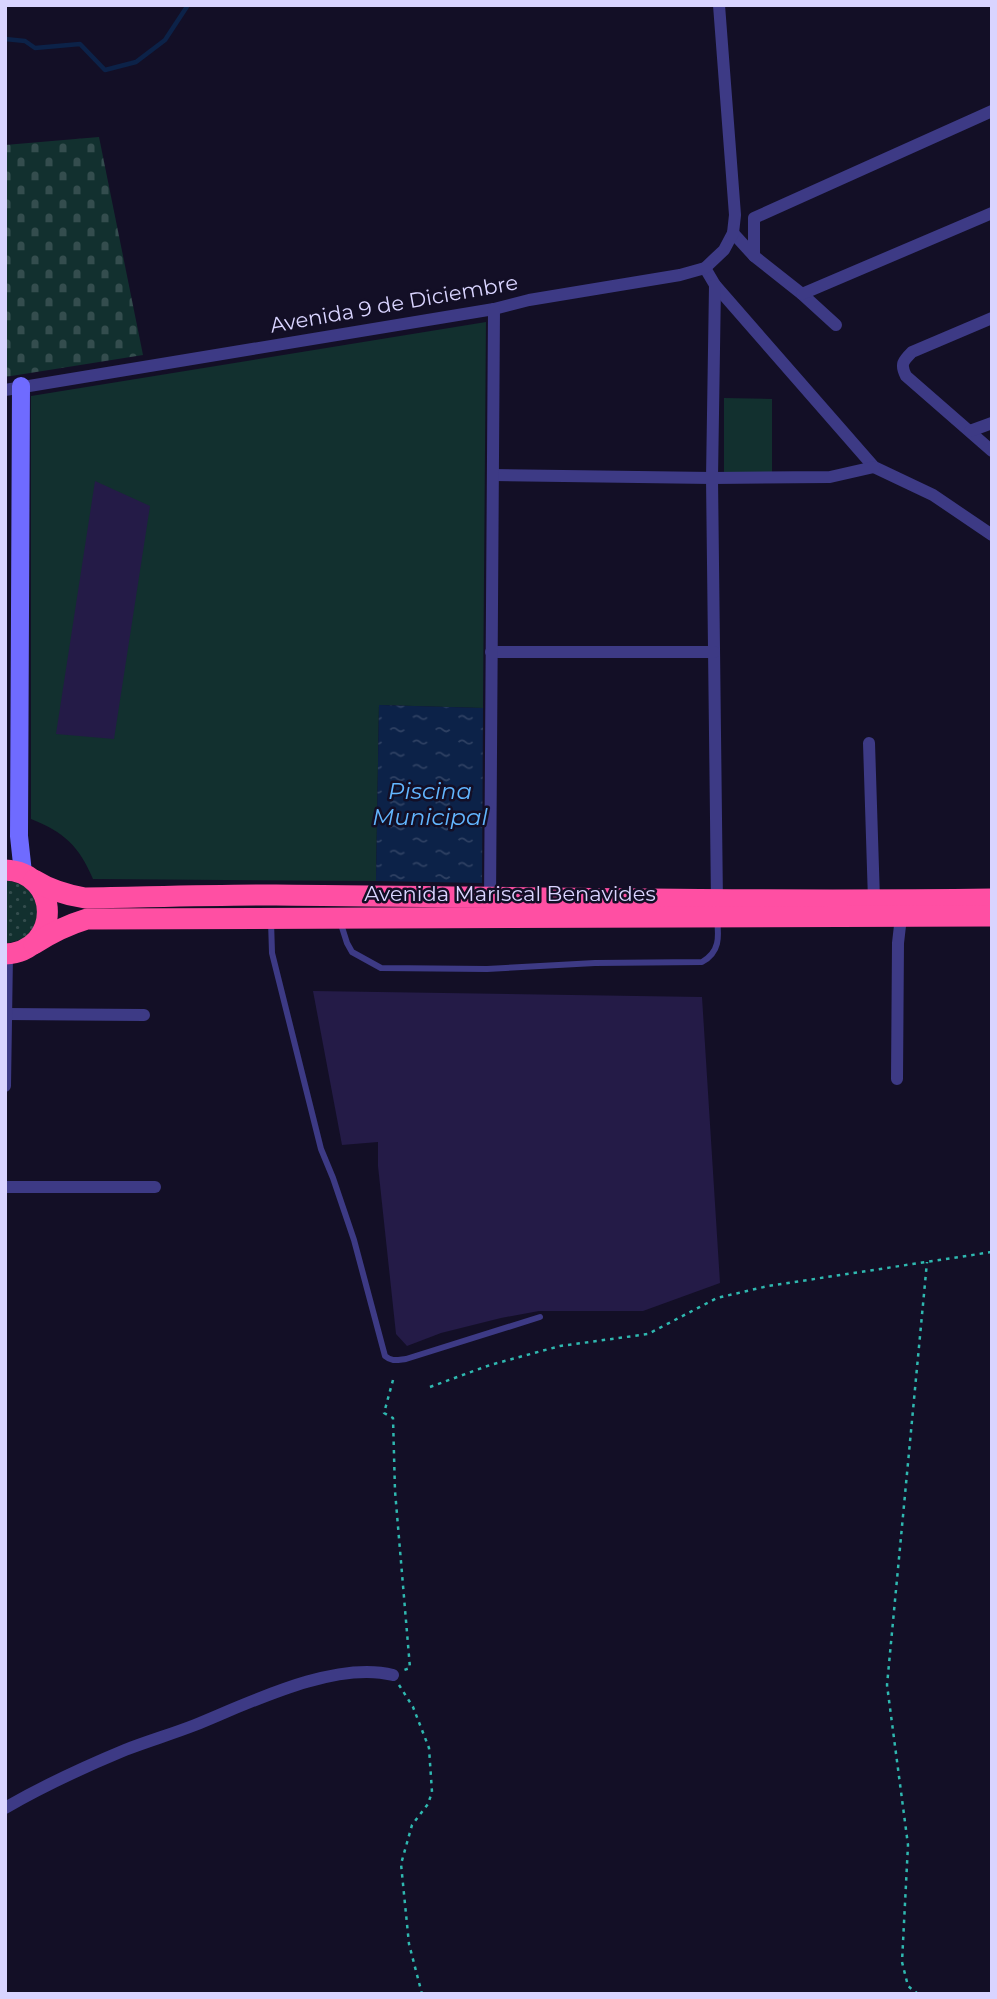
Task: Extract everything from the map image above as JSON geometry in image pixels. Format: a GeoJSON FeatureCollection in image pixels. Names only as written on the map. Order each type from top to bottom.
{"type":"FeatureCollection","features":[{"type":"Feature","properties":{"kind":"highway","name":"Avenida Mariscal Benavides"},"geometry":{"type":"LineString","coordinates":[[21,875],[58,892],[85,898],[273,895],[491,908],[717,908],[901,917],[992,916]]}},
{"type":"Feature","properties":{"kind":"highway"},"geometry":{"type":"LineString","coordinates":[[21,875],[44,894],[49,912],[45,930],[34,944]]}},
{"type":"Feature","properties":{"kind":"highway","name":"Avenida Mariscal Benavides"},"geometry":{"type":"LineString","coordinates":[[717,908],[874,900],[992,899]]}},
{"type":"Feature","properties":{"kind":"highway","name":"Avenida Mariscal Benavides"},"geometry":{"type":"LineString","coordinates":[[6,955],[22,952],[51,933],[87,919],[340,919],[491,908]]}},
{"type":"Feature","properties":{"kind":"street"},"geometry":{"type":"LineString","coordinates":[[719,5],[735,194],[733,233],[724,250],[705,268],[715,285],[874,467],[933,495],[992,536]]}},
{"type":"Feature","properties":{"kind":"street"},"geometry":{"type":"LineString","coordinates":[[754,256],[754,218],[992,111]]}},
{"type":"Feature","properties":{"kind":"street"},"geometry":{"type":"LineString","coordinates":[[802,294],[992,213]]}},
{"type":"Feature","properties":{"kind":"street"},"geometry":{"type":"LineString","coordinates":[[733,233],[754,256],[836,325]]}},
{"type":"Feature","properties":{"kind":"street","name":"Avenida 9 de Diciembre"},"geometry":{"type":"LineString","coordinates":[[13,388],[494,309],[529,300],[680,275],[705,268]]}},
{"type":"Feature","properties":{"kind":"street"},"geometry":{"type":"LineString","coordinates":[[715,285],[712,478],[717,908]]}},
{"type":"Feature","properties":{"kind":"street"},"geometry":{"type":"LineString","coordinates":[[491,908],[494,309]]}},
{"type":"Feature","properties":{"kind":"street"},"geometry":{"type":"LineString","coordinates":[[992,318],[912,352],[903,361],[902,368],[906,376],[992,452]]}},
{"type":"Feature","properties":{"kind":"street"},"geometry":{"type":"LineString","coordinates":[[13,388],[21,875]]}},
{"type":"Feature","properties":{"kind":"street"},"geometry":{"type":"LineString","coordinates":[[970,432],[992,423]]}},
{"type":"Feature","properties":{"kind":"street"},"geometry":{"type":"LineString","coordinates":[[493,475],[830,477],[874,467]]}},
{"type":"Feature","properties":{"kind":"street"},"geometry":{"type":"LineString","coordinates":[[492,652],[714,652]]}},
{"type":"Feature","properties":{"kind":"street"},"geometry":{"type":"LineString","coordinates":[[869,743],[874,900]]}},
{"type":"Feature","properties":{"kind":"street"},"geometry":{"type":"LineString","coordinates":[[897,1079],[898,943],[901,917]]}},
{"type":"Feature","properties":{"kind":"street"},"geometry":{"type":"LineString","coordinates":[[5,1086],[6,955]]}},
{"type":"Feature","properties":{"kind":"street"},"geometry":{"type":"LineString","coordinates":[[6,1014],[144,1015]]}},
{"type":"Feature","properties":{"kind":"street"},"geometry":{"type":"LineString","coordinates":[[5,1187],[155,1187]]}},
{"type":"Feature","properties":{"kind":"street"},"geometry":{"type":"LineString","coordinates":[[5,1808],[42,1787],[127,1749],[276,1691],[329,1676],[377,1671],[393,1675]]}},
{"type":"Feature","properties":{"kind":"lane"},"geometry":{"type":"LineString","coordinates":[[273,895],[272,953],[321,1149],[354,1240],[386,1356],[395,1361],[405,1359],[540,1317]]}},
{"type":"Feature","properties":{"kind":"lane"},"geometry":{"type":"LineString","coordinates":[[340,919],[352,952],[382,968],[487,969],[595,963],[702,962],[710,958],[719,940],[717,908]]}},
{"type":"Feature","properties":{"kind":"path"},"geometry":{"type":"LineString","coordinates":[[430,1387],[490,1365],[560,1346],[648,1334],[718,1298],[768,1286],[992,1252]]}},
{"type":"Feature","properties":{"kind":"path"},"geometry":{"type":"LineString","coordinates":[[918,1994],[908,1986],[902,1962],[908,1845],[887,1685],[927,1262]]}},
{"type":"Feature","properties":{"kind":"path"},"geometry":{"type":"LineString","coordinates":[[393,1380],[384,1413],[393,1418],[395,1490],[410,1668],[393,1675],[413,1707],[429,1748],[432,1792],[428,1804],[412,1825],[401,1864],[409,1944],[422,1994]]}},
{"type":"Feature","properties":{"kind":"green space"},"geometry":{"type":"Polygon","coordinates":[[[99,137],[143,355],[5,377],[5,145],[99,137]]]}},
{"type":"Feature","properties":{"kind":"green space"},"geometry":{"type":"Polygon","coordinates":[[[486,322],[483,708],[379,705],[376,881],[93,879],[82,858],[69,842],[53,829],[31,819],[31,396],[486,322]]]}},
{"type":"Feature","properties":{"kind":"green space"},"geometry":{"type":"Polygon","coordinates":[[[724,398],[772,399],[772,475],[724,474],[724,398]]]}},
{"type":"Feature","properties":{"kind":"green space"},"geometry":{"type":"Polygon","coordinates":[[[5,880],[25,885],[37,902],[38,922],[25,938],[5,944],[5,880]]]}},
{"type":"Feature","properties":{"kind":"water","name":"Piscina Municipal"},"geometry":{"type":"Polygon","coordinates":[[[379,705],[483,708],[482,883],[376,881],[379,705]]]}},
{"type":"Feature","properties":{"kind":"building"},"geometry":{"type":"Polygon","coordinates":[[[95,481],[150,506],[114,739],[56,734],[95,481]]]}},
{"type":"Feature","properties":{"kind":"building"},"geometry":{"type":"Polygon","coordinates":[[[313,991],[702,997],[720,1283],[643,1311],[539,1311],[441,1333],[407,1346],[396,1334],[378,1166],[378,1142],[342,1145],[313,991]]]}},
{"type":"Feature","properties":{"kind":"waterway"},"geometry":{"type":"LineString","coordinates":[[5,39],[25,41],[35,48],[80,44],[105,70],[136,62],[165,40],[188,5]]}}]}
